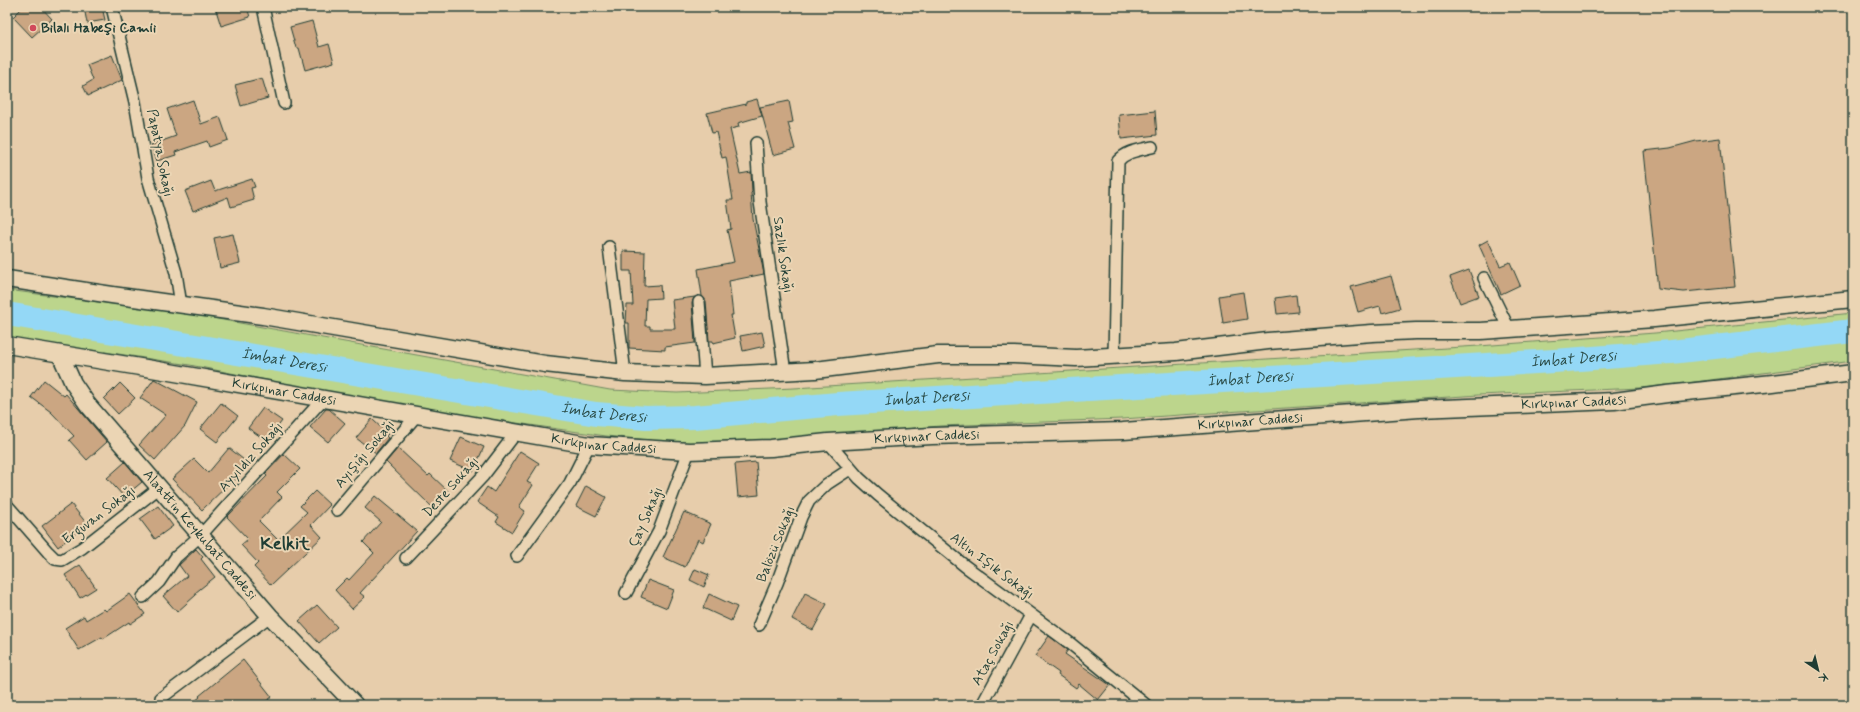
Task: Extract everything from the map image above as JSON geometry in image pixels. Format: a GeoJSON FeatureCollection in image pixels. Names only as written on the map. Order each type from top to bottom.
{"type":"FeatureCollection","features":[{"type":"Feature","properties":{"kind":"street","name":"Papatya Sokağı"},"geometry":{"type":"LineString","coordinates":[[112,7],[135,102],[148,178],[176,273],[181,305]]}},
{"type":"Feature","properties":{"kind":"street"},"geometry":{"type":"LineString","coordinates":[[263,7],[284,103]]}},
{"type":"Feature","properties":{"kind":"street","name":"Sazlık Sokağı"},"geometry":{"type":"LineString","coordinates":[[756,143],[760,202],[785,372]]}},
{"type":"Feature","properties":{"kind":"street"},"geometry":{"type":"LineString","coordinates":[[1114,355],[1118,161],[1123,155],[1132,151],[1152,147]]}},
{"type":"Feature","properties":{"kind":"street"},"geometry":{"type":"LineString","coordinates":[[609,247],[625,373]]}},
{"type":"Feature","properties":{"kind":"street"},"geometry":{"type":"LineString","coordinates":[[1484,278],[1508,329]]}},
{"type":"Feature","properties":{"kind":"street"},"geometry":{"type":"LineString","coordinates":[[7,279],[262,316],[545,364],[625,373],[705,376],[815,370],[938,355],[1014,355],[1076,358],[1176,352],[1268,341],[1372,333],[1508,329],[1654,319],[1853,299]]}},
{"type":"Feature","properties":{"kind":"street"},"geometry":{"type":"LineString","coordinates":[[699,302],[705,376]]}},
{"type":"Feature","properties":{"kind":"street","name":"Kırkpınar Caddesi"},"geometry":{"type":"LineString","coordinates":[[7,345],[589,445],[689,451],[771,448],[828,442],[932,436],[1124,431],[1419,409],[1614,401],[1667,394],[1773,384],[1853,373]]}},
{"type":"Feature","properties":{"kind":"street","name":"Alaattin Keykubat Caddesi"},"geometry":{"type":"LineString","coordinates":[[60,354],[79,394],[202,535],[270,616],[355,705]]}},
{"type":"Feature","properties":{"kind":"street","name":"Ayyıldız Sokağı"},"geometry":{"type":"LineString","coordinates":[[144,597],[159,582],[176,557],[202,535],[323,399]]}},
{"type":"Feature","properties":{"kind":"street","name":"Ayışığı Sokağı"},"geometry":{"type":"LineString","coordinates":[[337,510],[416,416]]}},
{"type":"Feature","properties":{"kind":"street","name":"Deste Sokağı"},"geometry":{"type":"LineString","coordinates":[[406,558],[478,481],[516,433]]}},
{"type":"Feature","properties":{"kind":"street","name":"Altın Işık Sokağı"},"geometry":{"type":"LineString","coordinates":[[828,442],[850,469],[873,491],[965,566],[1031,615],[1146,705]]}},
{"type":"Feature","properties":{"kind":"street"},"geometry":{"type":"LineString","coordinates":[[517,556],[570,483],[589,445]]}},
{"type":"Feature","properties":{"kind":"street","name":"Çay Sokağı"},"geometry":{"type":"LineString","coordinates":[[626,593],[658,531],[689,451]]}},
{"type":"Feature","properties":{"kind":"street","name":"Balözü Sokağı"},"geometry":{"type":"LineString","coordinates":[[759,625],[777,583],[801,517],[809,501],[827,484],[850,469]]}},
{"type":"Feature","properties":{"kind":"street","name":"Erguvan Sokağı"},"geometry":{"type":"LineString","coordinates":[[7,505],[48,552],[55,559],[62,560],[82,548],[160,487]]}},
{"type":"Feature","properties":{"kind":"street","name":"Ataç Sokağı"},"geometry":{"type":"LineString","coordinates":[[982,705],[1031,615]]}},
{"type":"Feature","properties":{"kind":"street"},"geometry":{"type":"LineString","coordinates":[[161,698],[270,616]]}},
{"type":"Feature","properties":{"kind":"green space"},"geometry":{"type":"Polygon","coordinates":[[[7,290],[190,314],[610,390],[677,393],[794,388],[1479,346],[1655,333],[1853,313],[1853,361],[1640,388],[1479,395],[1122,419],[940,426],[748,443],[691,444],[606,436],[392,405],[190,365],[7,337],[7,290]]]}},
{"type":"Feature","properties":{"kind":"building","name":"Bilalı Habeşi Camii"},"geometry":{"type":"Polygon","coordinates":[[[23,7],[41,7],[52,19],[32,37],[13,17],[23,7]]]}},
{"type":"Feature","properties":{"kind":"building"},"geometry":{"type":"Polygon","coordinates":[[[84,7],[102,7],[105,20],[87,23],[84,7]]]}},
{"type":"Feature","properties":{"kind":"building"},"geometry":{"type":"Polygon","coordinates":[[[215,7],[247,7],[250,17],[221,26],[215,7]]]}},
{"type":"Feature","properties":{"kind":"building"},"geometry":{"type":"Polygon","coordinates":[[[312,21],[319,47],[329,44],[334,62],[305,70],[299,48],[296,48],[290,27],[312,21]]]}},
{"type":"Feature","properties":{"kind":"building"},"geometry":{"type":"Polygon","coordinates":[[[112,55],[122,80],[88,96],[83,86],[93,80],[87,65],[112,55]]]}},
{"type":"Feature","properties":{"kind":"building"},"geometry":{"type":"Polygon","coordinates":[[[262,78],[268,98],[241,106],[235,85],[262,78]]]}},
{"type":"Feature","properties":{"kind":"building"},"geometry":{"type":"Polygon","coordinates":[[[757,99],[762,116],[738,123],[739,127],[730,129],[740,174],[751,172],[753,219],[764,274],[729,281],[733,315],[731,315],[735,338],[713,343],[713,341],[709,341],[706,301],[702,296],[698,269],[734,262],[727,230],[731,229],[727,200],[733,200],[726,157],[722,158],[716,132],[712,133],[707,113],[746,104],[746,102],[757,99]]]}},
{"type":"Feature","properties":{"kind":"building"},"geometry":{"type":"Polygon","coordinates":[[[193,100],[201,124],[220,117],[228,140],[209,147],[207,141],[175,152],[176,155],[157,161],[151,145],[176,136],[167,109],[193,100]]]}},
{"type":"Feature","properties":{"kind":"building"},"geometry":{"type":"Polygon","coordinates":[[[789,101],[793,122],[788,123],[795,149],[773,155],[760,107],[789,101]]]}},
{"type":"Feature","properties":{"kind":"building"},"geometry":{"type":"Polygon","coordinates":[[[1155,111],[1157,135],[1121,139],[1119,115],[1155,111]]]}},
{"type":"Feature","properties":{"kind":"building"},"geometry":{"type":"Polygon","coordinates":[[[1720,138],[1735,287],[1684,292],[1658,289],[1644,151],[1670,148],[1696,141],[1720,138]]]}},
{"type":"Feature","properties":{"kind":"building"},"geometry":{"type":"Polygon","coordinates":[[[252,179],[255,187],[251,188],[254,200],[231,207],[228,197],[193,211],[185,191],[211,181],[215,191],[252,179]]]}},
{"type":"Feature","properties":{"kind":"building"},"geometry":{"type":"Polygon","coordinates":[[[233,234],[240,263],[220,268],[214,238],[233,234]]]}},
{"type":"Feature","properties":{"kind":"building"},"geometry":{"type":"Polygon","coordinates":[[[1488,240],[1500,266],[1510,262],[1520,285],[1501,294],[1479,245],[1488,240]]]}},
{"type":"Feature","properties":{"kind":"building"},"geometry":{"type":"Polygon","coordinates":[[[623,251],[645,252],[644,286],[660,285],[661,298],[646,299],[645,326],[650,326],[650,329],[675,329],[672,300],[695,297],[692,303],[695,343],[665,347],[665,350],[629,348],[629,323],[626,323],[627,305],[633,305],[631,271],[623,271],[623,251]]]}},
{"type":"Feature","properties":{"kind":"building"},"geometry":{"type":"Polygon","coordinates":[[[1469,270],[1479,296],[1460,303],[1450,277],[1469,270]]]}},
{"type":"Feature","properties":{"kind":"building"},"geometry":{"type":"Polygon","coordinates":[[[1391,276],[1400,308],[1382,313],[1380,306],[1358,312],[1351,287],[1391,276]]]}},
{"type":"Feature","properties":{"kind":"building"},"geometry":{"type":"Polygon","coordinates":[[[1243,292],[1247,319],[1223,323],[1219,296],[1243,292]]]}},
{"type":"Feature","properties":{"kind":"building"},"geometry":{"type":"Polygon","coordinates":[[[1296,295],[1298,312],[1277,314],[1275,298],[1296,295]]]}},
{"type":"Feature","properties":{"kind":"building"},"geometry":{"type":"Polygon","coordinates":[[[762,332],[765,346],[743,351],[740,336],[762,332]]]}},
{"type":"Feature","properties":{"kind":"building"},"geometry":{"type":"Polygon","coordinates":[[[154,379],[197,402],[185,426],[155,460],[139,445],[166,415],[140,398],[154,379]]]}},
{"type":"Feature","properties":{"kind":"building"},"geometry":{"type":"Polygon","coordinates":[[[44,380],[64,396],[66,394],[107,442],[87,460],[69,440],[74,436],[51,412],[31,397],[44,380]]]}},
{"type":"Feature","properties":{"kind":"building"},"geometry":{"type":"Polygon","coordinates":[[[120,383],[135,398],[118,414],[104,399],[120,383]]]}},
{"type":"Feature","properties":{"kind":"building"},"geometry":{"type":"Polygon","coordinates":[[[221,403],[238,416],[217,442],[200,429],[221,403]]]}},
{"type":"Feature","properties":{"kind":"building"},"geometry":{"type":"Polygon","coordinates":[[[263,408],[282,421],[267,441],[248,428],[263,408]]]}},
{"type":"Feature","properties":{"kind":"building"},"geometry":{"type":"Polygon","coordinates":[[[326,409],[329,409],[345,423],[328,442],[310,427],[326,409]]]}},
{"type":"Feature","properties":{"kind":"building"},"geometry":{"type":"Polygon","coordinates":[[[372,419],[388,434],[386,436],[388,438],[376,453],[356,438],[372,419]]]}},
{"type":"Feature","properties":{"kind":"building"},"geometry":{"type":"Polygon","coordinates":[[[461,437],[484,447],[473,471],[450,461],[461,437]]]}},
{"type":"Feature","properties":{"kind":"building"},"geometry":{"type":"Polygon","coordinates":[[[229,448],[249,464],[236,480],[234,479],[202,510],[172,479],[194,459],[208,473],[229,448]]]}},
{"type":"Feature","properties":{"kind":"building"},"geometry":{"type":"Polygon","coordinates":[[[398,448],[428,476],[430,474],[449,492],[433,508],[386,462],[398,448]]]}},
{"type":"Feature","properties":{"kind":"building"},"geometry":{"type":"Polygon","coordinates":[[[520,451],[539,463],[527,482],[533,485],[519,507],[525,511],[512,532],[496,522],[499,517],[477,502],[487,487],[494,492],[520,451]]]}},
{"type":"Feature","properties":{"kind":"building"},"geometry":{"type":"Polygon","coordinates":[[[284,454],[300,469],[277,492],[282,497],[259,521],[278,540],[307,512],[300,506],[315,491],[330,505],[311,525],[322,537],[271,585],[254,567],[258,563],[241,545],[248,539],[227,517],[267,476],[265,474],[284,454]]]}},
{"type":"Feature","properties":{"kind":"building"},"geometry":{"type":"Polygon","coordinates":[[[125,462],[142,482],[124,497],[107,478],[125,462]]]}},
{"type":"Feature","properties":{"kind":"building"},"geometry":{"type":"Polygon","coordinates":[[[756,462],[759,495],[738,497],[735,464],[756,462]]]}},
{"type":"Feature","properties":{"kind":"building"},"geometry":{"type":"Polygon","coordinates":[[[586,486],[606,497],[596,516],[576,506],[586,486]]]}},
{"type":"Feature","properties":{"kind":"building"},"geometry":{"type":"Polygon","coordinates":[[[375,496],[417,531],[360,593],[365,597],[352,609],[335,590],[347,578],[349,580],[374,553],[363,542],[381,522],[365,508],[375,496]]]}},
{"type":"Feature","properties":{"kind":"building"},"geometry":{"type":"Polygon","coordinates":[[[71,504],[87,524],[58,547],[42,526],[71,504]]]}},
{"type":"Feature","properties":{"kind":"building"},"geometry":{"type":"Polygon","coordinates":[[[158,506],[173,526],[155,539],[140,519],[158,506]]]}},
{"type":"Feature","properties":{"kind":"building"},"geometry":{"type":"Polygon","coordinates":[[[684,512],[711,524],[703,542],[698,539],[685,567],[663,557],[684,512]]]}},
{"type":"Feature","properties":{"kind":"building"},"geometry":{"type":"Polygon","coordinates":[[[196,549],[203,557],[201,559],[215,577],[195,593],[196,595],[177,612],[163,596],[187,576],[179,565],[196,549]]]}},
{"type":"Feature","properties":{"kind":"building"},"geometry":{"type":"Polygon","coordinates":[[[80,565],[96,588],[80,598],[65,575],[80,565]]]}},
{"type":"Feature","properties":{"kind":"building"},"geometry":{"type":"Polygon","coordinates":[[[695,569],[709,575],[704,587],[690,580],[695,569]]]}},
{"type":"Feature","properties":{"kind":"building"},"geometry":{"type":"Polygon","coordinates":[[[648,580],[674,590],[667,608],[641,597],[648,580]]]}},
{"type":"Feature","properties":{"kind":"building"},"geometry":{"type":"Polygon","coordinates":[[[805,593],[827,604],[813,630],[792,619],[805,593]]]}},
{"type":"Feature","properties":{"kind":"building"},"geometry":{"type":"Polygon","coordinates":[[[130,594],[145,614],[130,624],[129,622],[103,639],[102,637],[79,650],[65,628],[84,616],[86,620],[104,609],[106,611],[130,594]]]}},
{"type":"Feature","properties":{"kind":"building"},"geometry":{"type":"Polygon","coordinates":[[[709,594],[737,607],[731,621],[703,608],[709,594]]]}},
{"type":"Feature","properties":{"kind":"building"},"geometry":{"type":"Polygon","coordinates":[[[317,605],[337,627],[319,643],[299,621],[317,605]]]}},
{"type":"Feature","properties":{"kind":"building"},"geometry":{"type":"Polygon","coordinates":[[[1049,636],[1068,650],[1065,654],[1110,685],[1098,700],[1079,684],[1076,688],[1058,675],[1059,673],[1035,656],[1049,636]]]}},
{"type":"Feature","properties":{"kind":"building"},"geometry":{"type":"Polygon","coordinates":[[[243,660],[272,697],[261,705],[190,705],[200,697],[199,696],[243,660]]]}},
{"type":"Feature","properties":{"kind":"waterway","name":"İmbat Deresi"},"geometry":{"type":"LineString","coordinates":[[7,314],[596,414],[646,418],[695,417],[838,404],[1554,361],[1671,352],[1853,331]]}},
{"type":"Feature","properties":{"kind":"place","name":"Bilalı Habeşi Camii"},"geometry":{"type":"Point","coordinates":[33,28]}},
{"type":"Feature","properties":{"kind":"district","name":"Kelkit"},"geometry":{"type":"Point","coordinates":[285,544]}}]}
